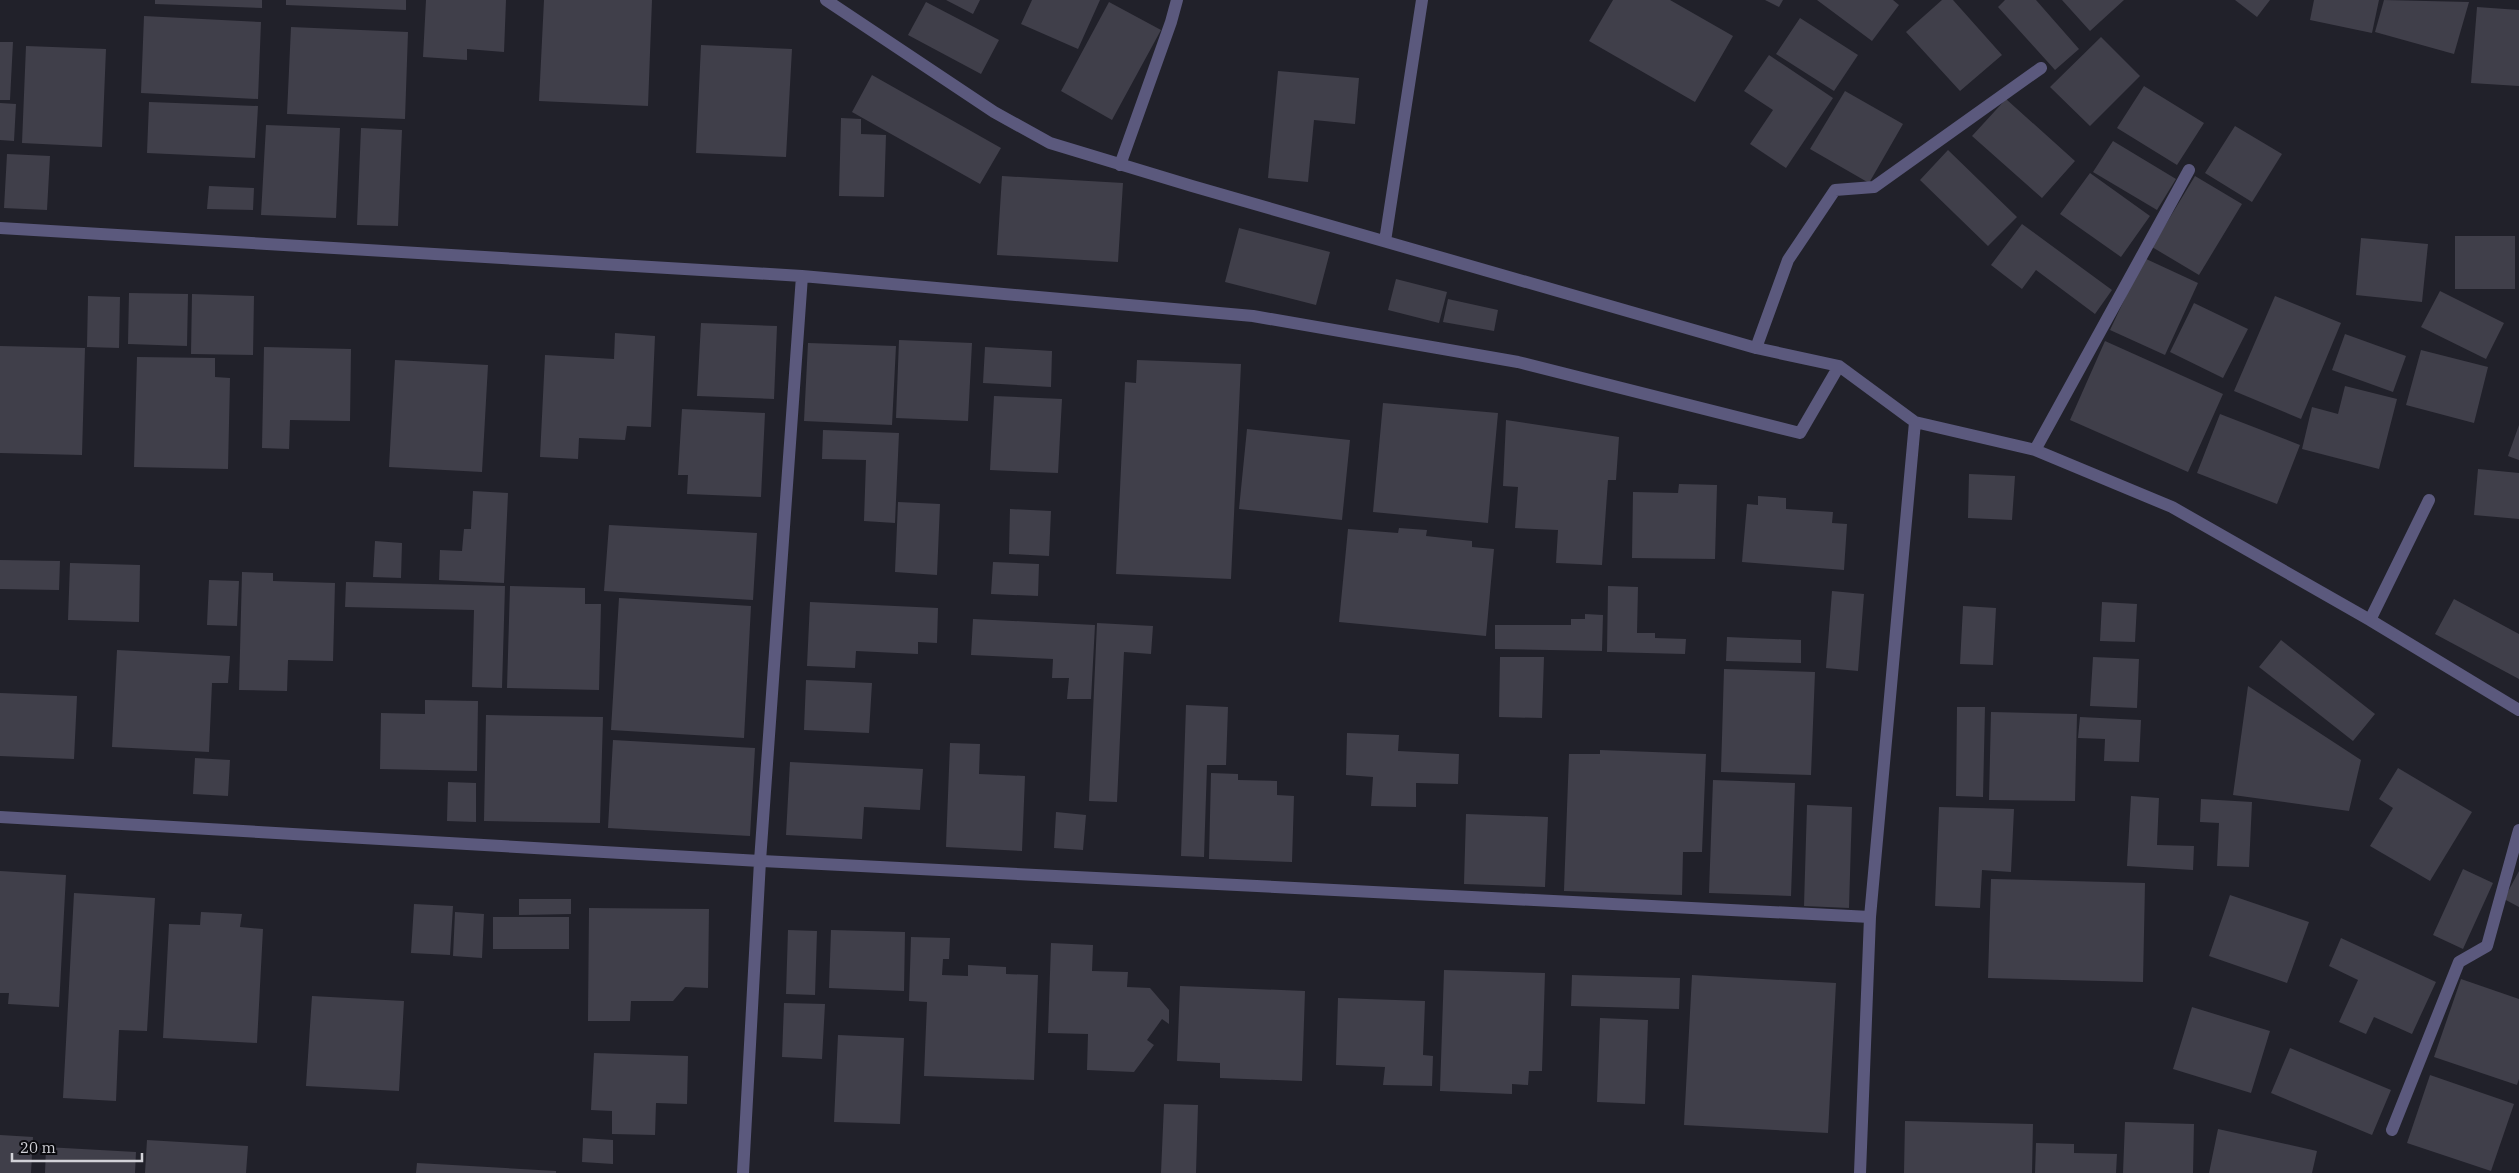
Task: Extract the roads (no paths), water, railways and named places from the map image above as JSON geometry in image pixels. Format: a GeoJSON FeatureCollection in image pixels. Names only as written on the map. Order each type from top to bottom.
{"type":"FeatureCollection","features":[{"type":"Feature","properties":{"kind":"street"},"geometry":{"type":"LineString","coordinates":[[826,0],[994,112],[1050,143],[1120,165],[1756,348],[1839,366],[1915,422],[2035,450],[2172,507],[2370,620],[2519,710]]}},
{"type":"Feature","properties":{"kind":"street"},"geometry":{"type":"LineString","coordinates":[[1120,165],[1171,22],[1177,0]]}},
{"type":"Feature","properties":{"kind":"street"},"geometry":{"type":"LineString","coordinates":[[1385,241],[1422,0]]}},
{"type":"Feature","properties":{"kind":"street"},"geometry":{"type":"LineString","coordinates":[[1756,348],[1788,260],[1835,190],[1874,187],[2041,68]]}},
{"type":"Feature","properties":{"kind":"street"},"geometry":{"type":"LineString","coordinates":[[2035,450],[2189,170]]}},
{"type":"Feature","properties":{"kind":"street"},"geometry":{"type":"LineString","coordinates":[[0,228],[802,276],[1253,316],[1518,362],[1800,433],[1839,366]]}},
{"type":"Feature","properties":{"kind":"street"},"geometry":{"type":"LineString","coordinates":[[743,1173],[760,861],[802,276]]}},
{"type":"Feature","properties":{"kind":"street"},"geometry":{"type":"LineString","coordinates":[[1860,1173],[1870,917],[1915,422]]}},
{"type":"Feature","properties":{"kind":"street"},"geometry":{"type":"LineString","coordinates":[[2370,620],[2429,500]]}},
{"type":"Feature","properties":{"kind":"street"},"geometry":{"type":"LineString","coordinates":[[0,817],[760,861],[1870,917]]}},
{"type":"Feature","properties":{"kind":"street"},"geometry":{"type":"LineString","coordinates":[[2392,1130],[2459,962],[2487,946],[2519,830]]}}]}
